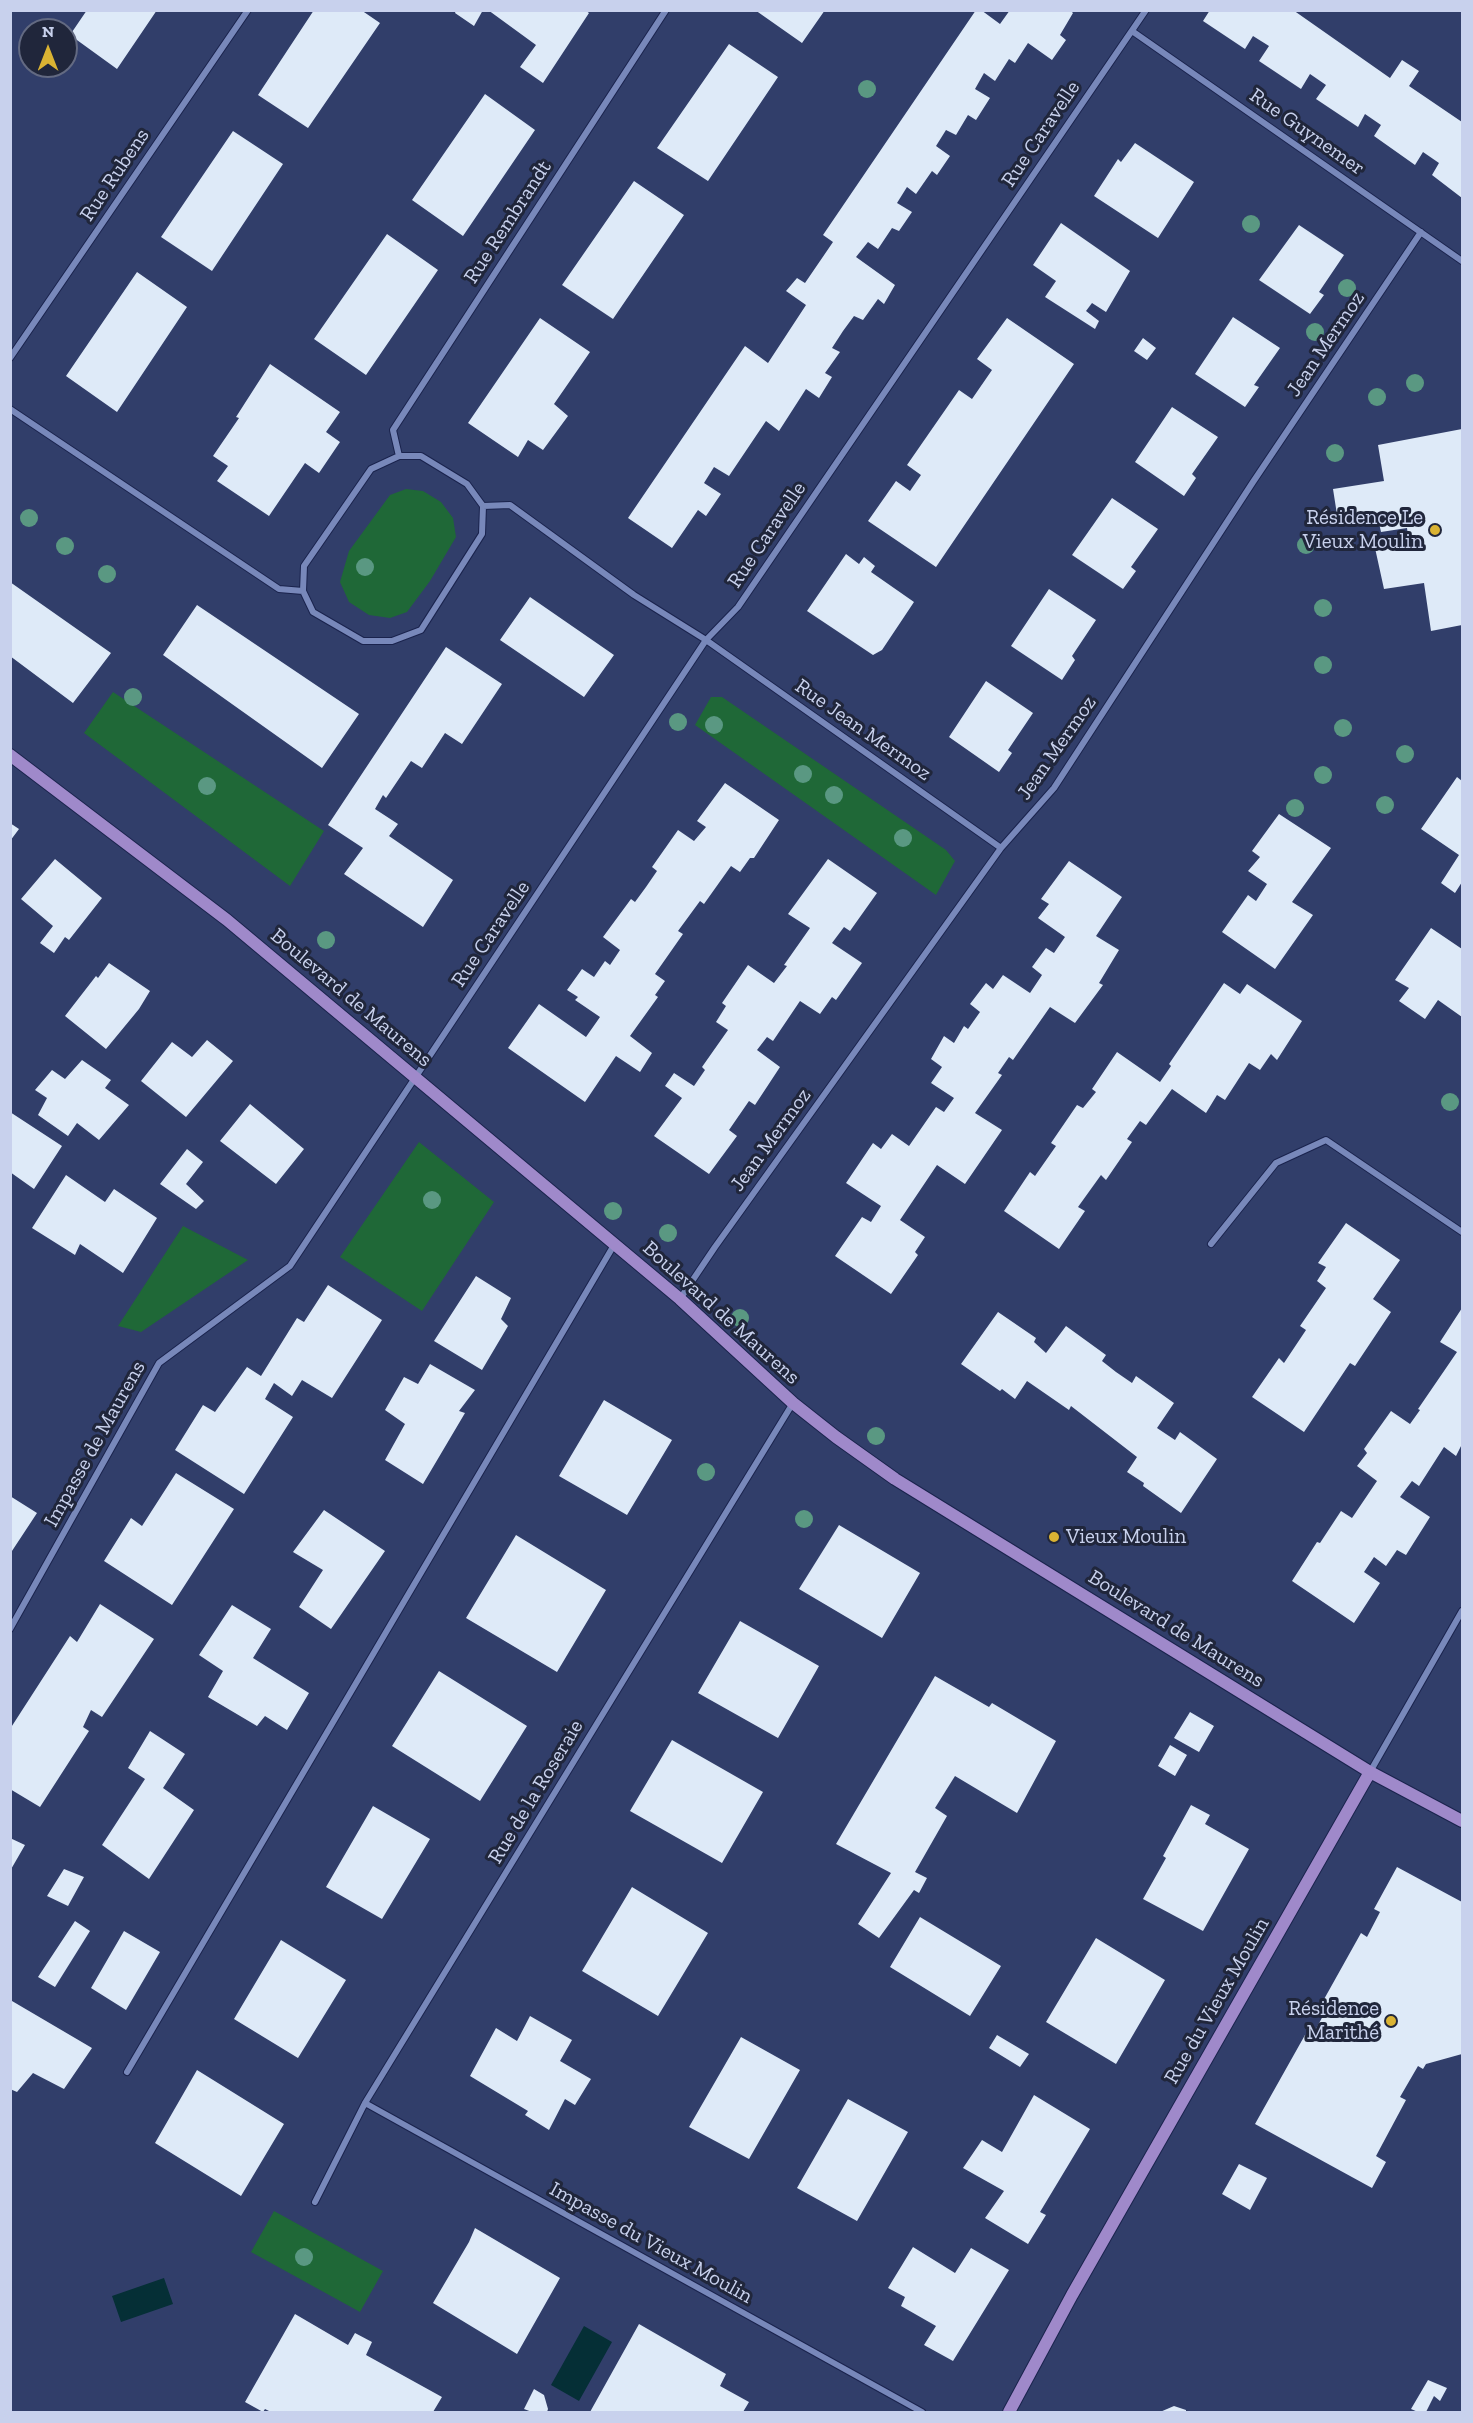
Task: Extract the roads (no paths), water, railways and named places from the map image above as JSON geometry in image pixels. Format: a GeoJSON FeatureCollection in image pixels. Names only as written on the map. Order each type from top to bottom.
{"type":"FeatureCollection","features":[{"type":"Feature","properties":{"kind":"street","name":"Rue Rubens"},"geometry":{"type":"LineString","coordinates":[[10,358],[248,10]]}},
{"type":"Feature","properties":{"kind":"street","name":"Rue Rembrandt"},"geometry":{"type":"LineString","coordinates":[[399,456],[393,430],[666,10]]}},
{"type":"Feature","properties":{"kind":"street","name":"Rue Caravelle"},"geometry":{"type":"LineString","coordinates":[[416,1078],[706,639],[738,607],[1146,10]]}},
{"type":"Feature","properties":{"kind":"street","name":"Rue Guynemer"},"geometry":{"type":"LineString","coordinates":[[1132,31],[1462,261]]}},
{"type":"Feature","properties":{"kind":"street","name":"Jean Mermoz"},"geometry":{"type":"LineString","coordinates":[[680,1299],[1000,848],[1054,788],[1253,482],[1421,232]]}},
{"type":"Feature","properties":{"kind":"street"},"geometry":{"type":"LineString","coordinates":[[10,409],[279,589],[303,591]]}},
{"type":"Feature","properties":{"kind":"street"},"geometry":{"type":"LineString","coordinates":[[399,456],[421,456],[467,484],[483,506],[482,534],[421,630],[392,641],[363,641],[313,612],[303,591],[304,566],[371,469],[399,456]]}},
{"type":"Feature","properties":{"kind":"street","name":"Rue Jean Mermoz"},"geometry":{"type":"LineString","coordinates":[[483,506],[510,505],[634,595],[706,639],[1000,848]]}},
{"type":"Feature","properties":{"kind":"street","name":"Boulevard de Maurens"},"geometry":{"type":"LineString","coordinates":[[10,756],[226,920],[680,1299],[793,1403],[895,1479],[1370,1772],[1462,1821]]}},
{"type":"Feature","properties":{"kind":"street","name":"Impasse de Maurens"},"geometry":{"type":"LineString","coordinates":[[10,1629],[159,1363],[290,1266],[416,1078]]}},
{"type":"Feature","properties":{"kind":"street"},"geometry":{"type":"LineString","coordinates":[[1211,1244],[1276,1163],[1326,1140],[1462,1232]]}},
{"type":"Feature","properties":{"kind":"street"},"geometry":{"type":"LineString","coordinates":[[127,2072],[615,1244]]}},
{"type":"Feature","properties":{"kind":"street","name":"Rue de la Roseraie"},"geometry":{"type":"LineString","coordinates":[[315,2202],[365,2103],[793,1403]]}},
{"type":"Feature","properties":{"kind":"street","name":"Rue du Vieux Moulin"},"geometry":{"type":"LineString","coordinates":[[1009,2412],[1072,2295],[1462,1611]]}},
{"type":"Feature","properties":{"kind":"street","name":"Impasse du Vieux Moulin"},"geometry":{"type":"LineString","coordinates":[[365,2103],[922,2412]]}},
{"type":"Feature","properties":{"kind":"place","name":"Résidence Le Vieux Moulin"},"geometry":{"type":"Point","coordinates":[1435,530]}},
{"type":"Feature","properties":{"kind":"place","name":"Vieux Moulin"},"geometry":{"type":"Point","coordinates":[1054,1537]}},
{"type":"Feature","properties":{"kind":"place","name":"Résidence Marithé"},"geometry":{"type":"Point","coordinates":[1391,2021]}}]}
